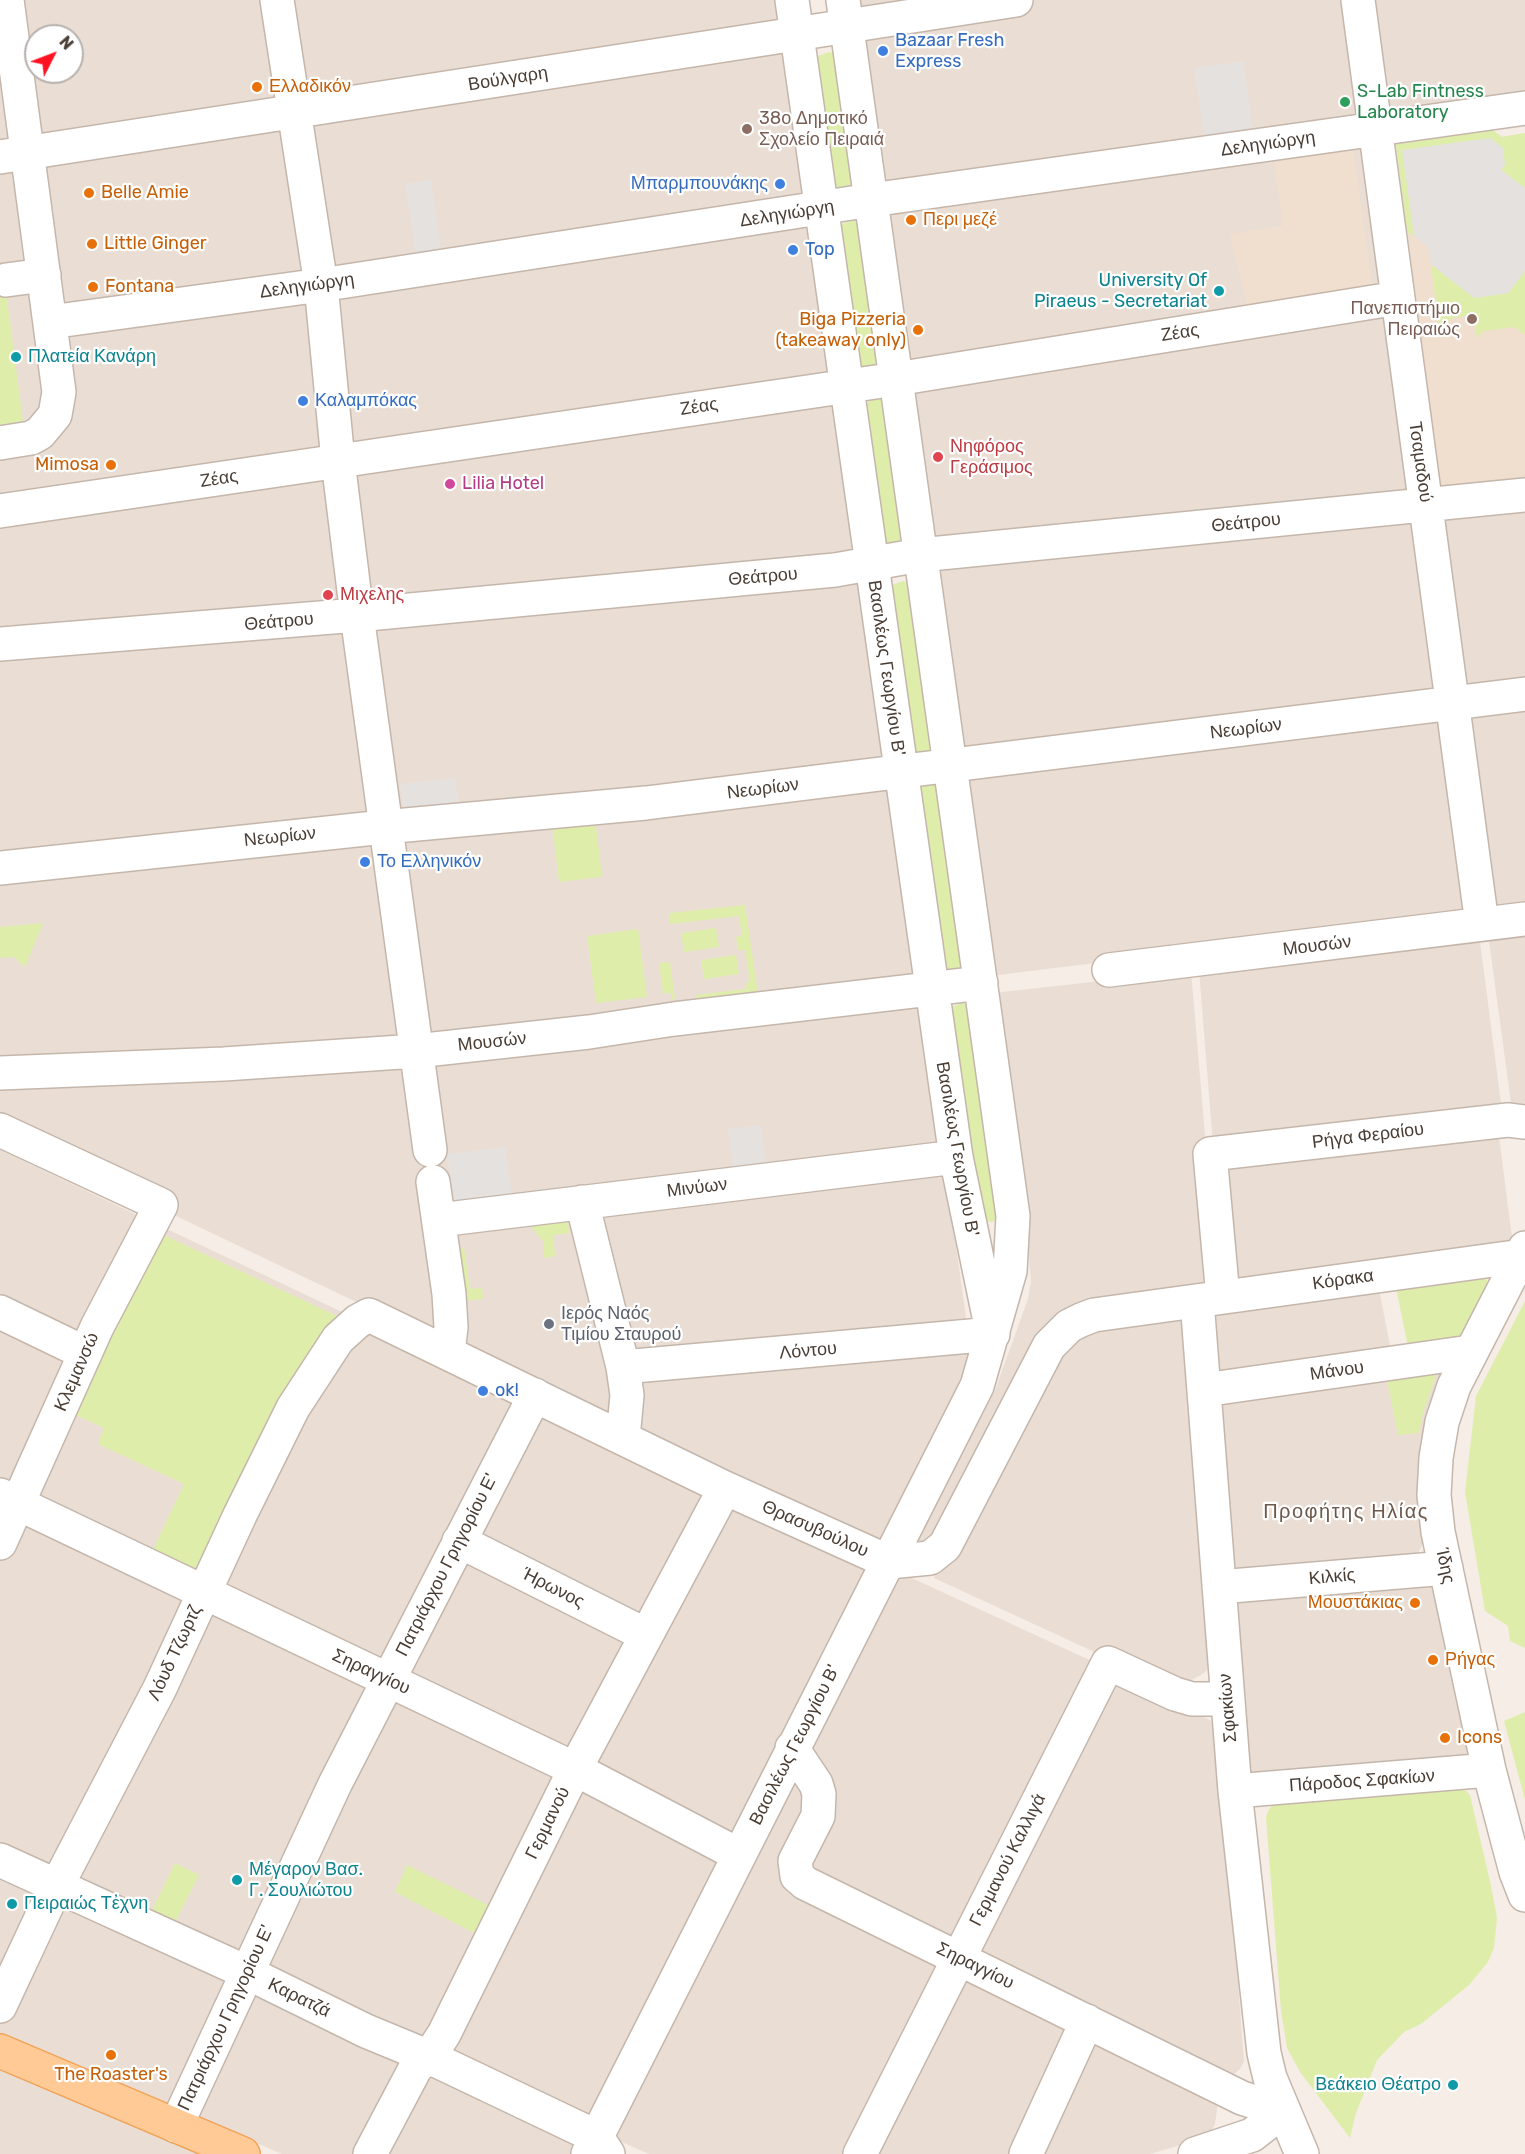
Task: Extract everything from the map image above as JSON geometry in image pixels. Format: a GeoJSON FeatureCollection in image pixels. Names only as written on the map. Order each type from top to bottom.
{"type":"FeatureCollection","features":[{"type":"Feature","properties":{"kind":"main road"},"geometry":{"type":"LineString","coordinates":[[0,2051],[243,2154]]}},
{"type":"Feature","properties":{"kind":"street"},"geometry":{"type":"LineString","coordinates":[[0,443],[31,438],[49,425],[55,415],[59,392],[44,275],[14,155],[7,53],[7,0]]}},
{"type":"Feature","properties":{"kind":"street"},"geometry":{"type":"LineString","coordinates":[[277,0],[321,285],[338,461],[357,615],[449,1294],[451,1327],[448,1353]]}},
{"type":"Feature","properties":{"kind":"street","name":"Βασιλέως Γεωργίου Β'"},"geometry":{"type":"LineString","coordinates":[[792,0],[956,1157],[993,1334]]}},
{"type":"Feature","properties":{"kind":"street","name":"Βούλγαρη"},"geometry":{"type":"LineString","coordinates":[[14,155],[296,113],[796,33],[845,14],[1016,0]]}},
{"type":"Feature","properties":{"kind":"street","name":"Τσαμαδού"},"geometry":{"type":"LineString","coordinates":[[1358,0],[1482,924]]}},
{"type":"Feature","properties":{"kind":"street","name":"Βασιλέως Γεωργίου Β'"},"geometry":{"type":"LineString","coordinates":[[598,2148],[792,1748],[977,1386],[1010,1271],[1013,1216],[845,14]]}},
{"type":"Feature","properties":{"kind":"street","name":"Δεληγιώργη"},"geometry":{"type":"LineString","coordinates":[[50,322],[321,285],[871,200],[1525,108]]}},
{"type":"Feature","properties":{"kind":"street"},"geometry":{"type":"LineString","coordinates":[[6,280],[44,275]]}},
{"type":"Feature","properties":{"kind":"street","name":"Ζέας"},"geometry":{"type":"LineString","coordinates":[[0,511],[896,379],[1398,298]]}},
{"type":"Feature","properties":{"kind":"street","name":"Θεάτρου"},"geometry":{"type":"LineString","coordinates":[[0,644],[357,615],[872,564],[920,555],[1525,495]]}},
{"type":"Feature","properties":{"kind":"street","name":"Νεωρίων"},"geometry":{"type":"LineString","coordinates":[[0,868],[384,826],[646,803],[1525,694]]}},
{"type":"Feature","properties":{"kind":"street","name":"Μουσών"},"geometry":{"type":"LineString","coordinates":[[1109,970],[1525,918]]}},
{"type":"Feature","properties":{"kind":"street","name":"Μουσών"},"geometry":{"type":"LineString","coordinates":[[0,1073],[224,1064],[416,1050],[589,1032],[932,987],[981,983]]}},
{"type":"Feature","properties":{"kind":"street","name":"Ρήγα Φεραίου"},"geometry":{"type":"LineString","coordinates":[[1210,1154],[1508,1120],[1525,1122]]}},
{"type":"Feature","properties":{"kind":"street","name":"Κλεμανσώ"},"geometry":{"type":"LineString","coordinates":[[0,1130],[161,1205],[9,1499],[0,1543]]}},
{"type":"Feature","properties":{"kind":"street","name":"Σφακίων"},"geometry":{"type":"LineString","coordinates":[[1210,1154],[1210,1299],[1204,1390],[1235,1791],[1264,2053],[1283,2111],[1302,2154]]}},
{"type":"Feature","properties":{"kind":"street","name":"Μινύων"},"geometry":{"type":"LineString","coordinates":[[439,1220],[956,1157]]}},
{"type":"Feature","properties":{"kind":"street"},"geometry":{"type":"LineString","coordinates":[[582,1202],[623,1368],[627,1395],[623,1438]]}},
{"type":"Feature","properties":{"kind":"street","name":"Κόρακα"},"geometry":{"type":"LineString","coordinates":[[1164,1305],[1524,1252]]}},
{"type":"Feature","properties":{"kind":"street","name":"Ίδης"},"geometry":{"type":"LineString","coordinates":[[1524,1252],[1454,1386],[1442,1422],[1436,1458],[1435,1504],[1446,1568],[1489,1770],[1516,1872],[1525,1895]]}},
{"type":"Feature","properties":{"kind":"street","name":"Θρασυβούλου"},"geometry":{"type":"LineString","coordinates":[[369,1315],[725,1488],[889,1562],[921,1561],[945,1546],[1049,1346],[1058,1335],[1069,1326],[1094,1315],[1164,1305]]}},
{"type":"Feature","properties":{"kind":"street"},"geometry":{"type":"LineString","coordinates":[[0,1312],[85,1353]]}},
{"type":"Feature","properties":{"kind":"street","name":"Λόυδ Τζωρτζ"},"geometry":{"type":"LineString","coordinates":[[0,2006],[50,1899],[59,1887],[160,1688],[293,1408],[317,1367],[346,1330],[369,1315]]}},
{"type":"Feature","properties":{"kind":"street","name":"Λόντου"},"geometry":{"type":"LineString","coordinates":[[623,1368],[993,1334]]}},
{"type":"Feature","properties":{"kind":"street","name":"Μάνου"},"geometry":{"type":"LineString","coordinates":[[1204,1390],[1470,1353]]}},
{"type":"Feature","properties":{"kind":"street","name":"Πατριάρχου Γρηγορίου Ε'"},"geometry":{"type":"LineString","coordinates":[[176,2126],[334,1784],[535,1395]]}},
{"type":"Feature","properties":{"kind":"street","name":"Γερμανού"},"geometry":{"type":"LineString","coordinates":[[370,2154],[416,2067],[429,2057],[444,2034],[575,1768],[725,1488]]}},
{"type":"Feature","properties":{"kind":"street","name":"Σηραγγίου"},"geometry":{"type":"LineString","coordinates":[[9,1499],[575,1768],[739,1856]]}},
{"type":"Feature","properties":{"kind":"street","name":"Ήρωνος"},"geometry":{"type":"LineString","coordinates":[[459,1541],[646,1635]]}},
{"type":"Feature","properties":{"kind":"street","name":"Κιλκίς"},"geometry":{"type":"LineString","coordinates":[[1219,1587],[1446,1568]]}},
{"type":"Feature","properties":{"kind":"street","name":"Γερμανού Καλλιγά"},"geometry":{"type":"LineString","coordinates":[[860,2154],[1108,1663],[1175,1694],[1192,1699],[1228,1699]]}},
{"type":"Feature","properties":{"kind":"street","name":"Σηραγγίου"},"geometry":{"type":"LineString","coordinates":[[792,1748],[816,1784],[820,1805],[818,1816],[795,1861],[797,1876],[805,1883],[1242,2098],[1283,2111]]}},
{"type":"Feature","properties":{"kind":"street","name":"Πάροδος Σφακίων"},"geometry":{"type":"LineString","coordinates":[[1235,1791],[1489,1770]]}},
{"type":"Feature","properties":{"kind":"street","name":"Καρατζά"},"geometry":{"type":"LineString","coordinates":[[0,1860],[246,1972],[366,2031],[429,2057],[598,2148]]}},
{"type":"Feature","properties":{"kind":"street"},"geometry":{"type":"LineString","coordinates":[[1026,2154],[1087,2021]]}},
{"type":"Feature","properties":{"kind":"street"},"geometry":{"type":"LineString","coordinates":[[1195,2154],[1252,2135],[1283,2111]]}},
{"type":"Feature","properties":{"kind":"shaded area"},"geometry":{"type":"Polygon","coordinates":[[[0,0],[783,0],[837,384],[0,506],[0,0]]]}},
{"type":"Feature","properties":{"kind":"shaded area"},"geometry":{"type":"Polygon","coordinates":[[[855,0],[1525,0],[1525,100],[881,191],[855,0]]]}},
{"type":"Feature","properties":{"kind":"shaded area"},"geometry":{"type":"Polygon","coordinates":[[[1243,61],[1254,136],[1205,143],[1194,68],[1243,61]]]}},
{"type":"Feature","properties":{"kind":"shaded area","name":"Πανεπιστήμιο Πειραιώς"},"geometry":{"type":"Polygon","coordinates":[[[1491,129],[1502,137],[1525,133],[1525,481],[1441,491],[1396,144],[1491,129]]]}},
{"type":"Feature","properties":{"kind":"shaded area"},"geometry":{"type":"Polygon","coordinates":[[[1490,138],[1503,148],[1505,165],[1501,170],[1525,188],[1525,271],[1508,293],[1474,298],[1431,264],[1428,247],[1414,236],[1402,150],[1490,138]]]}},
{"type":"Feature","properties":{"kind":"shaded area"},"geometry":{"type":"Polygon","coordinates":[[[1368,141],[1388,294],[906,370],[884,208],[1368,141]]]}},
{"type":"Feature","properties":{"kind":"shaded area","name":"Πανεπιστήμιο Πειραιώς"},"geometry":{"type":"Polygon","coordinates":[[[1353,150],[1373,291],[1249,311],[1230,234],[1283,226],[1274,161],[1353,150]]]}},
{"type":"Feature","properties":{"kind":"shaded area"},"geometry":{"type":"Polygon","coordinates":[[[431,180],[441,252],[416,256],[405,184],[431,180]]]}},
{"type":"Feature","properties":{"kind":"shaded area"},"geometry":{"type":"Polygon","coordinates":[[[1390,309],[1414,503],[932,551],[908,383],[1390,309]]]}},
{"type":"Feature","properties":{"kind":"shaded area"},"geometry":{"type":"Polygon","coordinates":[[[838,395],[861,562],[365,608],[346,472],[838,395]]]}},
{"type":"Feature","properties":{"kind":"shaded area"},"geometry":{"type":"Polygon","coordinates":[[[331,477],[347,609],[0,638],[0,525],[331,477]]]}},
{"type":"Feature","properties":{"kind":"shaded area"},"geometry":{"type":"Polygon","coordinates":[[[1525,506],[1525,687],[1461,695],[1437,517],[1525,506]]]}},
{"type":"Feature","properties":{"kind":"shaded area"},"geometry":{"type":"Polygon","coordinates":[[[1417,517],[1440,697],[960,752],[934,566],[1417,517]]]}},
{"type":"Feature","properties":{"kind":"shaded area"},"geometry":{"type":"Polygon","coordinates":[[[864,578],[970,1347],[962,1380],[876,1550],[0,1132],[0,651],[864,578]]]}},
{"type":"Feature","properties":{"kind":"shaded area"},"geometry":{"type":"Polygon","coordinates":[[[1525,707],[1525,909],[1490,913],[1464,715],[1525,707]]]}},
{"type":"Feature","properties":{"kind":"shaded area"},"geometry":{"type":"Polygon","coordinates":[[[1443,715],[1469,917],[990,976],[962,773],[1443,715]]]}},
{"type":"Feature","properties":{"kind":"shaded area"},"geometry":{"type":"Polygon","coordinates":[[[455,778],[460,814],[405,820],[400,784],[455,778]]]}},
{"type":"Feature","properties":{"kind":"shaded area"},"geometry":{"type":"Polygon","coordinates":[[[1525,929],[1525,1109],[1512,1111],[1488,933],[1525,929]]]}},
{"type":"Feature","properties":{"kind":"shaded area"},"geometry":{"type":"Polygon","coordinates":[[[1479,934],[1502,1111],[1213,1144],[1199,970],[1479,934]]]}},
{"type":"Feature","properties":{"kind":"shaded area"},"geometry":{"type":"Polygon","coordinates":[[[1191,971],[1206,1147],[1212,1287],[1092,1304],[936,1539],[915,1545],[994,1393],[1028,1299],[1031,1280],[993,993],[1191,971]]]}},
{"type":"Feature","properties":{"kind":"shaded area"},"geometry":{"type":"Polygon","coordinates":[[[761,1125],[766,1167],[733,1170],[728,1129],[761,1125]]]}},
{"type":"Feature","properties":{"kind":"shaded area"},"geometry":{"type":"Polygon","coordinates":[[[1498,1129],[1513,1245],[1231,1284],[1220,1161],[1498,1129]]]}},
{"type":"Feature","properties":{"kind":"shaded area"},"geometry":{"type":"Polygon","coordinates":[[[505,1147],[512,1196],[455,1203],[447,1154],[505,1147]]]}},
{"type":"Feature","properties":{"kind":"shaded area"},"geometry":{"type":"Polygon","coordinates":[[[0,1150],[870,1562],[570,2154],[282,2154],[0,2033],[0,1150]]]}},
{"type":"Feature","properties":{"kind":"shaded area"},"geometry":{"type":"Polygon","coordinates":[[[1379,1289],[1391,1351],[1215,1376],[1211,1312],[1379,1289]]]}},
{"type":"Feature","properties":{"kind":"shaded area"},"geometry":{"type":"Polygon","coordinates":[[[1187,1314],[1210,1666],[1204,1673],[1188,1682],[1101,1655],[934,1578],[935,1568],[1058,1352],[1086,1330],[1187,1314]]]}},
{"type":"Feature","properties":{"kind":"shaded area"},"geometry":{"type":"Polygon","coordinates":[[[1440,1371],[1442,1375],[1424,1541],[1418,1553],[1236,1570],[1232,1567],[1217,1400],[1440,1371]]]}},
{"type":"Feature","properties":{"kind":"shaded area"},"geometry":{"type":"Polygon","coordinates":[[[901,1573],[1096,1663],[954,1946],[804,1866],[811,1749],[901,1573]]]}},
{"type":"Feature","properties":{"kind":"shaded area"},"geometry":{"type":"Polygon","coordinates":[[[1432,1583],[1468,1751],[1463,1758],[1246,1776],[1233,1599],[1432,1583]]]}},
{"type":"Feature","properties":{"kind":"shaded area"},"geometry":{"type":"Polygon","coordinates":[[[1113,1675],[1210,1720],[1219,1731],[1244,2062],[1231,2076],[972,1955],[1113,1675]]]}},
{"type":"Feature","properties":{"kind":"shaded area"},"geometry":{"type":"Polygon","coordinates":[[[797,1782],[808,1797],[786,1853],[945,1961],[849,2154],[649,2154],[615,2139],[792,1785],[797,1782]]]}},
{"type":"Feature","properties":{"kind":"shaded area"},"geometry":{"type":"Polygon","coordinates":[[[964,1970],[1074,2024],[1013,2154],[871,2154],[964,1970]]]}},
{"type":"Feature","properties":{"kind":"shaded area"},"geometry":{"type":"Polygon","coordinates":[[[1093,2034],[1219,2095],[1215,2124],[1210,2133],[1201,2139],[1150,2154],[1038,2154],[1093,2034]]]}},
{"type":"Feature","properties":{"kind":"shaded area"},"geometry":{"type":"Polygon","coordinates":[[[0,2068],[203,2154],[0,2154],[0,2068]]]}},
{"type":"Feature","properties":{"kind":"green space"},"geometry":{"type":"Polygon","coordinates":[[[829,52],[835,53],[853,187],[837,189],[832,185],[814,61],[818,56],[829,52]]]}},
{"type":"Feature","properties":{"kind":"green space"},"geometry":{"type":"Polygon","coordinates":[[[1491,129],[1502,137],[1525,133],[1525,188],[1501,170],[1403,150],[1414,236],[1407,232],[1396,144],[1491,129]]]}},
{"type":"Feature","properties":{"kind":"green space"},"geometry":{"type":"Polygon","coordinates":[[[853,220],[858,222],[879,367],[862,369],[857,365],[838,229],[842,224],[853,220]]]}},
{"type":"Feature","properties":{"kind":"green space"},"geometry":{"type":"Polygon","coordinates":[[[1431,264],[1474,298],[1508,293],[1525,271],[1525,335],[1515,327],[1483,331],[1477,339],[1475,323],[1465,316],[1452,318],[1444,327],[1439,328],[1431,264]]]}},
{"type":"Feature","properties":{"kind":"green space"},"geometry":{"type":"Polygon","coordinates":[[[6,291],[23,422],[0,425],[0,292],[6,291]]]}},
{"type":"Feature","properties":{"kind":"green space"},"geometry":{"type":"Polygon","coordinates":[[[872,399],[883,400],[903,543],[886,545],[881,541],[863,407],[872,399]]]}},
{"type":"Feature","properties":{"kind":"green space"},"geometry":{"type":"Polygon","coordinates":[[[903,581],[909,583],[932,752],[915,754],[889,590],[892,585],[903,581]]]}},
{"type":"Feature","properties":{"kind":"green space"},"geometry":{"type":"Polygon","coordinates":[[[936,781],[963,971],[946,973],[920,784],[936,781]]]}},
{"type":"Feature","properties":{"kind":"green space"},"geometry":{"type":"Polygon","coordinates":[[[595,818],[602,877],[559,882],[552,823],[595,818]]]}},
{"type":"Feature","properties":{"kind":"green space"},"geometry":{"type":"Polygon","coordinates":[[[745,905],[759,1000],[698,1006],[696,995],[745,989],[745,983],[750,982],[745,950],[738,950],[736,937],[742,936],[739,916],[670,924],[669,913],[745,905]]]}},
{"type":"Feature","properties":{"kind":"green space"},"geometry":{"type":"Polygon","coordinates":[[[43,923],[25,967],[14,957],[0,958],[0,927],[43,923]]]}},
{"type":"Feature","properties":{"kind":"green space"},"geometry":{"type":"Polygon","coordinates":[[[716,928],[719,947],[684,952],[681,933],[716,928]]]}},
{"type":"Feature","properties":{"kind":"green space"},"geometry":{"type":"Polygon","coordinates":[[[638,929],[647,997],[596,1003],[587,936],[638,929]]]}},
{"type":"Feature","properties":{"kind":"green space"},"geometry":{"type":"Polygon","coordinates":[[[736,955],[739,974],[704,979],[701,960],[736,955]]]}},
{"type":"Feature","properties":{"kind":"green space"},"geometry":{"type":"Polygon","coordinates":[[[670,962],[675,999],[672,999],[671,993],[663,994],[659,963],[670,962]]]}},
{"type":"Feature","properties":{"kind":"green space"},"geometry":{"type":"Polygon","coordinates":[[[962,1003],[968,1005],[997,1219],[992,1222],[981,1221],[951,1007],[962,1003]]]}},
{"type":"Feature","properties":{"kind":"green space"},"geometry":{"type":"Polygon","coordinates":[[[567,1220],[570,1233],[553,1235],[555,1256],[544,1258],[544,1242],[530,1226],[567,1220]]]}},
{"type":"Feature","properties":{"kind":"green space"},"geometry":{"type":"Polygon","coordinates":[[[155,1231],[339,1317],[303,1360],[279,1402],[195,1575],[151,1554],[184,1484],[98,1444],[104,1428],[69,1412],[155,1231]]]}},
{"type":"Feature","properties":{"kind":"green space"},"geometry":{"type":"Polygon","coordinates":[[[464,1248],[470,1289],[482,1288],[483,1299],[462,1301],[453,1249],[464,1248]]]}},
{"type":"Feature","properties":{"kind":"green space"},"geometry":{"type":"Polygon","coordinates":[[[1484,1276],[1487,1280],[1487,1289],[1459,1341],[1408,1347],[1396,1288],[1484,1276]]]}},
{"type":"Feature","properties":{"kind":"green space"},"geometry":{"type":"Polygon","coordinates":[[[1525,1301],[1525,1648],[1510,1641],[1508,1626],[1485,1611],[1465,1492],[1476,1396],[1525,1301]]]}},
{"type":"Feature","properties":{"kind":"green space"},"geometry":{"type":"Polygon","coordinates":[[[1437,1373],[1423,1413],[1419,1433],[1398,1435],[1387,1380],[1437,1373]]]}},
{"type":"Feature","properties":{"kind":"green space"},"geometry":{"type":"Polygon","coordinates":[[[1525,1712],[1525,1800],[1504,1721],[1525,1712]]]}},
{"type":"Feature","properties":{"kind":"green space"},"geometry":{"type":"Polygon","coordinates":[[[1461,1786],[1470,1795],[1491,1886],[1497,1918],[1494,1948],[1488,1962],[1469,1985],[1421,2024],[1404,2032],[1377,2060],[1356,2113],[1350,2138],[1300,2072],[1287,2048],[1281,2011],[1266,1817],[1273,1803],[1461,1786]]]}},
{"type":"Feature","properties":{"kind":"green space"},"geometry":{"type":"Polygon","coordinates":[[[175,1863],[199,1875],[172,1928],[149,1917],[175,1863]]]}},
{"type":"Feature","properties":{"kind":"green space"},"geometry":{"type":"Polygon","coordinates":[[[407,1865],[490,1906],[476,1934],[395,1892],[407,1865]]]}},
{"type":"Feature","properties":{"kind":"place","name":"Bazaar Fresh Express"},"geometry":{"type":"Point","coordinates":[883,51]}},
{"type":"Feature","properties":{"kind":"place","name":"Ελλαδικόν"},"geometry":{"type":"Point","coordinates":[257,87]}},
{"type":"Feature","properties":{"kind":"place","name":"S-Lab Fintness Laboratory"},"geometry":{"type":"Point","coordinates":[1345,102]}},
{"type":"Feature","properties":{"kind":"place","name":"38ο Δημοτικό Σχολείο Πειραιά"},"geometry":{"type":"Point","coordinates":[747,129]}},
{"type":"Feature","properties":{"kind":"place","name":"Μπαρμπουνάκης"},"geometry":{"type":"Point","coordinates":[780,184]}},
{"type":"Feature","properties":{"kind":"place","name":"Belle Amie"},"geometry":{"type":"Point","coordinates":[89,193]}},
{"type":"Feature","properties":{"kind":"place","name":"Περι μεζέ"},"geometry":{"type":"Point","coordinates":[911,220]}},
{"type":"Feature","properties":{"kind":"place","name":"Little Ginger"},"geometry":{"type":"Point","coordinates":[92,244]}},
{"type":"Feature","properties":{"kind":"place","name":"Top"},"geometry":{"type":"Point","coordinates":[793,250]}},
{"type":"Feature","properties":{"kind":"place","name":"Fontana"},"geometry":{"type":"Point","coordinates":[93,287]}},
{"type":"Feature","properties":{"kind":"place","name":"University Of Piraeus - Secretariat"},"geometry":{"type":"Point","coordinates":[1219,291]}},
{"type":"Feature","properties":{"kind":"place","name":"Πανεπιστήμιο Πειραιώς"},"geometry":{"type":"Point","coordinates":[1472,319]}},
{"type":"Feature","properties":{"kind":"place","name":"Biga Pizzeria (takeaway only)"},"geometry":{"type":"Point","coordinates":[918,330]}},
{"type":"Feature","properties":{"kind":"place","name":"Πλατεία Κανάρη"},"geometry":{"type":"Point","coordinates":[16,357]}},
{"type":"Feature","properties":{"kind":"place","name":"Καλαμπόκας"},"geometry":{"type":"Point","coordinates":[303,401]}},
{"type":"Feature","properties":{"kind":"place","name":"Νηφόρος Γεράσιμος"},"geometry":{"type":"Point","coordinates":[938,457]}},
{"type":"Feature","properties":{"kind":"place","name":"Mimosa"},"geometry":{"type":"Point","coordinates":[111,465]}},
{"type":"Feature","properties":{"kind":"place","name":"Lilia Hotel"},"geometry":{"type":"Point","coordinates":[450,484]}},
{"type":"Feature","properties":{"kind":"place","name":"Μιχελης"},"geometry":{"type":"Point","coordinates":[328,595]}},
{"type":"Feature","properties":{"kind":"place","name":"Το Ελληνικόν"},"geometry":{"type":"Point","coordinates":[365,862]}},
{"type":"Feature","properties":{"kind":"place","name":"Ιερός Ναός Τιμίου Σταυρού"},"geometry":{"type":"Point","coordinates":[549,1324]}},
{"type":"Feature","properties":{"kind":"place","name":"ok!"},"geometry":{"type":"Point","coordinates":[483,1391]}},
{"type":"Feature","properties":{"kind":"place","name":"Μουστάκιας"},"geometry":{"type":"Point","coordinates":[1415,1603]}},
{"type":"Feature","properties":{"kind":"place","name":"Ρήγας"},"geometry":{"type":"Point","coordinates":[1433,1660]}},
{"type":"Feature","properties":{"kind":"place","name":"Icons"},"geometry":{"type":"Point","coordinates":[1445,1738]}},
{"type":"Feature","properties":{"kind":"place","name":"Μέγαρον Βασ. Γ. Σουλιώτου"},"geometry":{"type":"Point","coordinates":[237,1880]}},
{"type":"Feature","properties":{"kind":"place","name":"Πειραιώς Τἐχνη"},"geometry":{"type":"Point","coordinates":[12,1904]}},
{"type":"Feature","properties":{"kind":"place","name":"The Roaster's"},"geometry":{"type":"Point","coordinates":[111,2055]}},
{"type":"Feature","properties":{"kind":"place","name":"Βεάκειο Θέατρο"},"geometry":{"type":"Point","coordinates":[1453,2085]}},
{"type":"Feature","properties":{"kind":"district","name":"Προφήτης Ηλίας"},"geometry":{"type":"Point","coordinates":[1346,1512]}}]}
